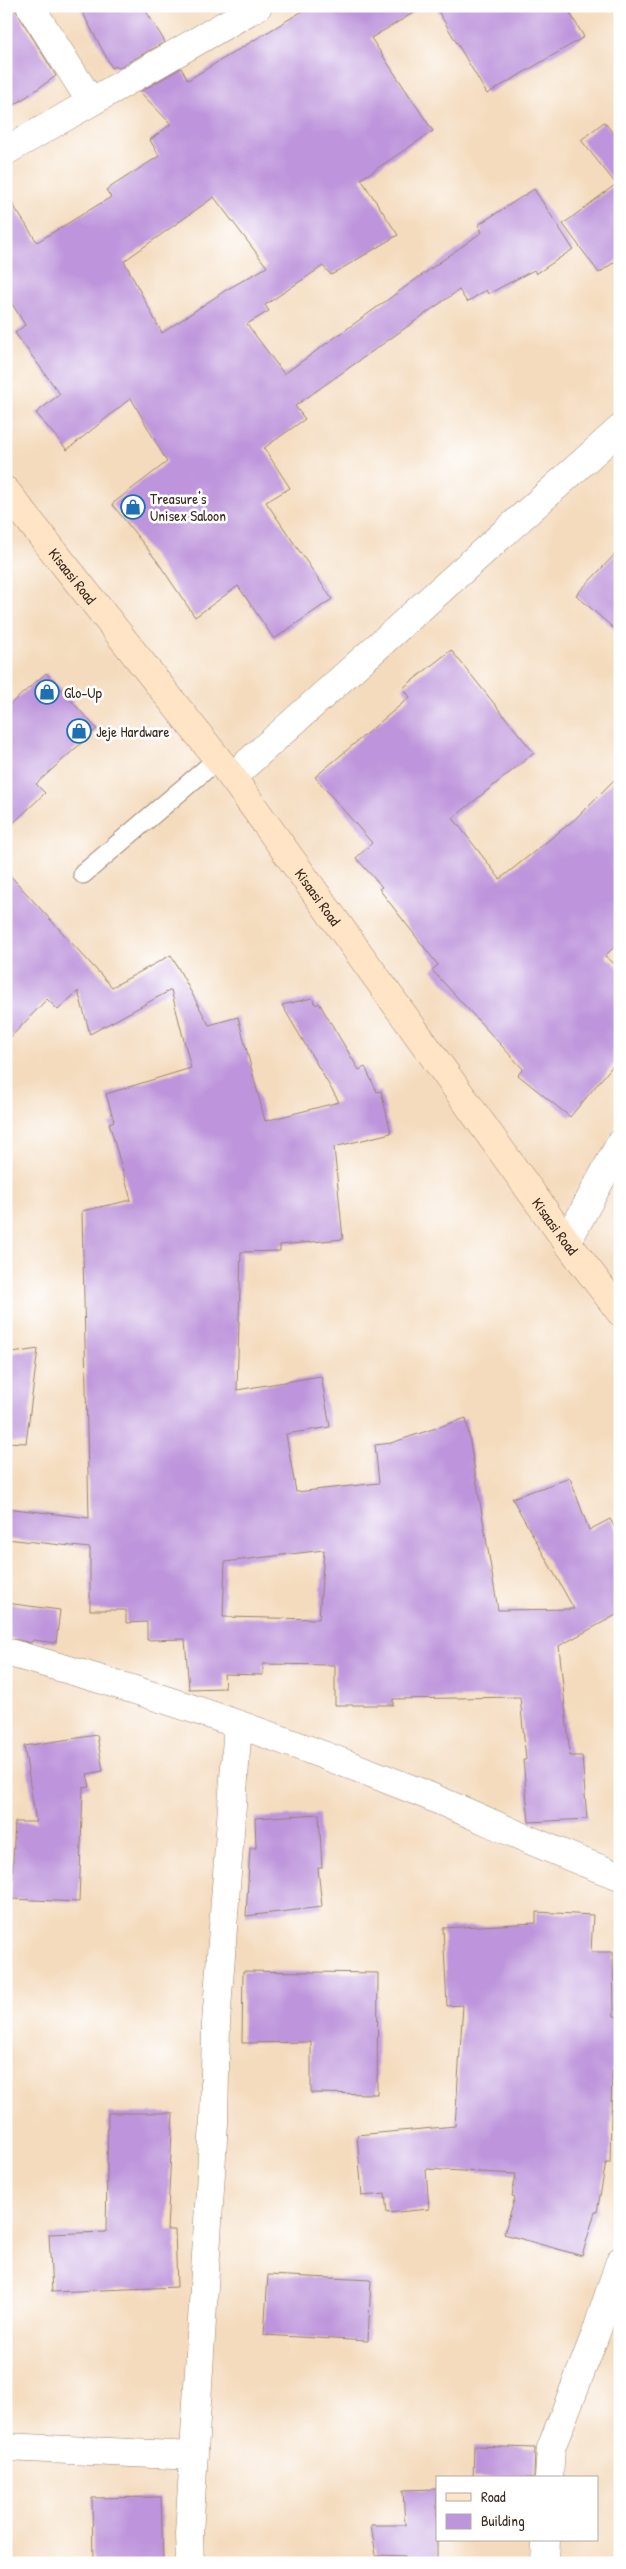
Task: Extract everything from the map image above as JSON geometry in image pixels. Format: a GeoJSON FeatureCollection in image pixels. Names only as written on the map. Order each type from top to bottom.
{"type":"FeatureCollection","features":[{"type":"Feature","properties":{"kind":"main road","name":"Kisaasi Road"},"geometry":{"type":"LineString","coordinates":[[9,502],[226,768],[567,1242],[620,1312]]}},
{"type":"Feature","properties":{"kind":"street"},"geometry":{"type":"LineString","coordinates":[[30,6],[91,102]]}},
{"type":"Feature","properties":{"kind":"street"},"geometry":{"type":"LineString","coordinates":[[6,151],[258,6]]}},
{"type":"Feature","properties":{"kind":"street"},"geometry":{"type":"LineString","coordinates":[[226,768],[620,429]]}},
{"type":"Feature","properties":{"kind":"street"},"geometry":{"type":"LineString","coordinates":[[567,1242],[620,1144]]}},
{"type":"Feature","properties":{"kind":"street"},"geometry":{"type":"LineString","coordinates":[[6,1652],[155,1695],[238,1724],[415,1790],[581,1862],[620,1876]]}},
{"type":"Feature","properties":{"kind":"street"},"geometry":{"type":"LineString","coordinates":[[190,2563],[194,2456],[214,2123],[216,2023],[238,1724]]}},
{"type":"Feature","properties":{"kind":"street"},"geometry":{"type":"LineString","coordinates":[[549,2476],[552,2448],[596,2333],[620,2262]]}},
{"type":"Feature","properties":{"kind":"street"},"geometry":{"type":"LineString","coordinates":[[6,2447],[194,2456]]}},
{"type":"Feature","properties":{"kind":"street"},"geometry":{"type":"LineString","coordinates":[[545,2563],[546,2542]]}},
{"type":"Feature","properties":{"kind":"lane"},"geometry":{"type":"LineString","coordinates":[[83,874],[226,768]]}},
{"type":"Feature","properties":{"kind":"building"},"geometry":{"type":"Polygon","coordinates":[[[6,6],[13,6],[56,76],[6,111],[6,6]]]}},
{"type":"Feature","properties":{"kind":"building"},"geometry":{"type":"Polygon","coordinates":[[[79,6],[143,6],[165,42],[118,68],[115,66],[112,68],[79,6]]]}},
{"type":"Feature","properties":{"kind":"building"},"geometry":{"type":"Polygon","coordinates":[[[311,6],[425,6],[371,38],[433,131],[361,179],[398,235],[331,275],[323,266],[265,305],[269,311],[247,324],[284,374],[482,232],[478,225],[534,189],[573,249],[536,274],[534,270],[488,294],[486,290],[467,302],[459,290],[295,406],[305,419],[264,448],[290,488],[266,502],[332,599],[274,639],[238,586],[195,617],[157,561],[112,504],[167,462],[131,398],[67,450],[36,413],[60,394],[15,333],[25,325],[6,294],[6,194],[37,242],[111,197],[106,190],[159,156],[150,140],[171,124],[140,92],[181,68],[188,80],[311,6]],[[214,197],[124,261],[162,333],[226,290],[267,267],[214,197]]]}},
{"type":"Feature","properties":{"kind":"building"},"geometry":{"type":"Polygon","coordinates":[[[435,6],[566,6],[584,37],[487,94],[435,6]]]}},
{"type":"Feature","properties":{"kind":"building"},"geometry":{"type":"Polygon","coordinates":[[[604,122],[620,141],[620,258],[599,273],[563,224],[616,184],[581,140],[604,122]]]}},
{"type":"Feature","properties":{"kind":"building"},"geometry":{"type":"Polygon","coordinates":[[[620,549],[620,634],[576,595],[620,549]]]}},
{"type":"Feature","properties":{"kind":"building"},"geometry":{"type":"Polygon","coordinates":[[[451,650],[534,753],[453,818],[500,879],[574,820],[620,774],[620,941],[605,956],[620,968],[620,1057],[570,1117],[518,1075],[523,1069],[432,970],[438,965],[379,889],[382,887],[356,858],[372,843],[315,777],[410,697],[403,688],[451,650]]]}},
{"type":"Feature","properties":{"kind":"building"},"geometry":{"type":"Polygon","coordinates":[[[46,673],[97,729],[36,784],[45,793],[6,830],[6,708],[46,673]]]}},
{"type":"Feature","properties":{"kind":"building"},"geometry":{"type":"Polygon","coordinates":[[[6,871],[112,987],[171,955],[209,1025],[238,1017],[265,1121],[339,1102],[282,1005],[312,998],[316,1005],[319,1003],[359,1070],[365,1067],[377,1092],[381,1091],[391,1133],[334,1147],[343,1239],[280,1245],[280,1251],[241,1252],[237,1390],[321,1376],[330,1427],[286,1434],[296,1492],[379,1483],[375,1445],[391,1443],[466,1418],[498,1610],[574,1609],[512,1498],[570,1478],[589,1530],[610,1519],[620,1536],[620,1613],[559,1646],[570,1756],[582,1756],[587,1819],[529,1822],[523,1760],[526,1760],[520,1697],[393,1699],[393,1705],[335,1705],[335,1665],[263,1664],[263,1675],[224,1674],[225,1688],[189,1689],[185,1639],[147,1640],[147,1622],[126,1623],[126,1610],[90,1610],[90,1548],[6,1539],[6,1508],[89,1518],[82,1211],[131,1200],[109,1123],[114,1121],[106,1094],[191,1068],[171,990],[90,1034],[78,991],[58,1010],[47,999],[6,1042],[6,871]],[[324,1550],[225,1562],[223,1617],[319,1619],[324,1550]]]}},
{"type":"Feature","properties":{"kind":"building"},"geometry":{"type":"Polygon","coordinates":[[[38,1349],[26,1443],[6,1442],[6,1354],[38,1349]]]}},
{"type":"Feature","properties":{"kind":"building"},"geometry":{"type":"Polygon","coordinates":[[[6,1603],[60,1610],[56,1643],[33,1640],[31,1643],[6,1637],[6,1603]]]}},
{"type":"Feature","properties":{"kind":"building"},"geometry":{"type":"Polygon","coordinates":[[[97,1735],[103,1771],[87,1774],[90,1787],[83,1788],[79,1902],[11,1899],[15,1822],[36,1822],[24,1746],[97,1735]]]}},
{"type":"Feature","properties":{"kind":"building"},"geometry":{"type":"Polygon","coordinates":[[[319,1814],[322,1868],[318,1868],[322,1907],[246,1916],[250,1848],[256,1848],[255,1818],[319,1814]]]}},
{"type":"Feature","properties":{"kind":"building"},"geometry":{"type":"Polygon","coordinates":[[[536,1912],[593,1915],[591,1952],[613,1952],[614,2016],[620,2017],[620,2034],[618,2070],[612,2070],[610,2163],[606,2163],[597,2212],[595,2212],[582,2256],[504,2234],[515,2197],[512,2196],[516,2174],[426,2169],[429,2209],[387,2213],[385,2194],[362,2196],[357,2135],[455,2126],[463,2005],[447,2006],[443,1928],[536,1923],[536,1912]]]}},
{"type":"Feature","properties":{"kind":"building"},"geometry":{"type":"Polygon","coordinates":[[[243,1971],[378,1973],[377,2094],[311,2093],[311,2042],[242,2043],[243,1971]]]}},
{"type":"Feature","properties":{"kind":"building"},"geometry":{"type":"Polygon","coordinates":[[[108,2113],[173,2113],[167,2230],[175,2230],[177,2287],[52,2292],[49,2234],[106,2232],[108,2113]]]}},
{"type":"Feature","properties":{"kind":"building"},"geometry":{"type":"Polygon","coordinates":[[[268,2275],[371,2280],[368,2341],[264,2335],[268,2275]]]}},
{"type":"Feature","properties":{"kind":"building"},"geometry":{"type":"Polygon","coordinates":[[[474,2446],[535,2448],[534,2476],[473,2476],[474,2446]]]}},
{"type":"Feature","properties":{"kind":"building"},"geometry":{"type":"Polygon","coordinates":[[[436,2489],[437,2563],[406,2563],[405,2556],[376,2555],[371,2525],[405,2525],[403,2490],[436,2489]]]}},
{"type":"Feature","properties":{"kind":"building"},"geometry":{"type":"Polygon","coordinates":[[[161,2497],[163,2563],[93,2563],[92,2498],[161,2497]]]}},
{"type":"Feature","properties":{"kind":"place","name":"Treasure's Unisex Saloon"},"geometry":{"type":"Point","coordinates":[133,507]}},
{"type":"Feature","properties":{"kind":"place","name":"Glo-Up"},"geometry":{"type":"Point","coordinates":[47,692]}},
{"type":"Feature","properties":{"kind":"place","name":"Jeje Hardware"},"geometry":{"type":"Point","coordinates":[79,731]}}]}
